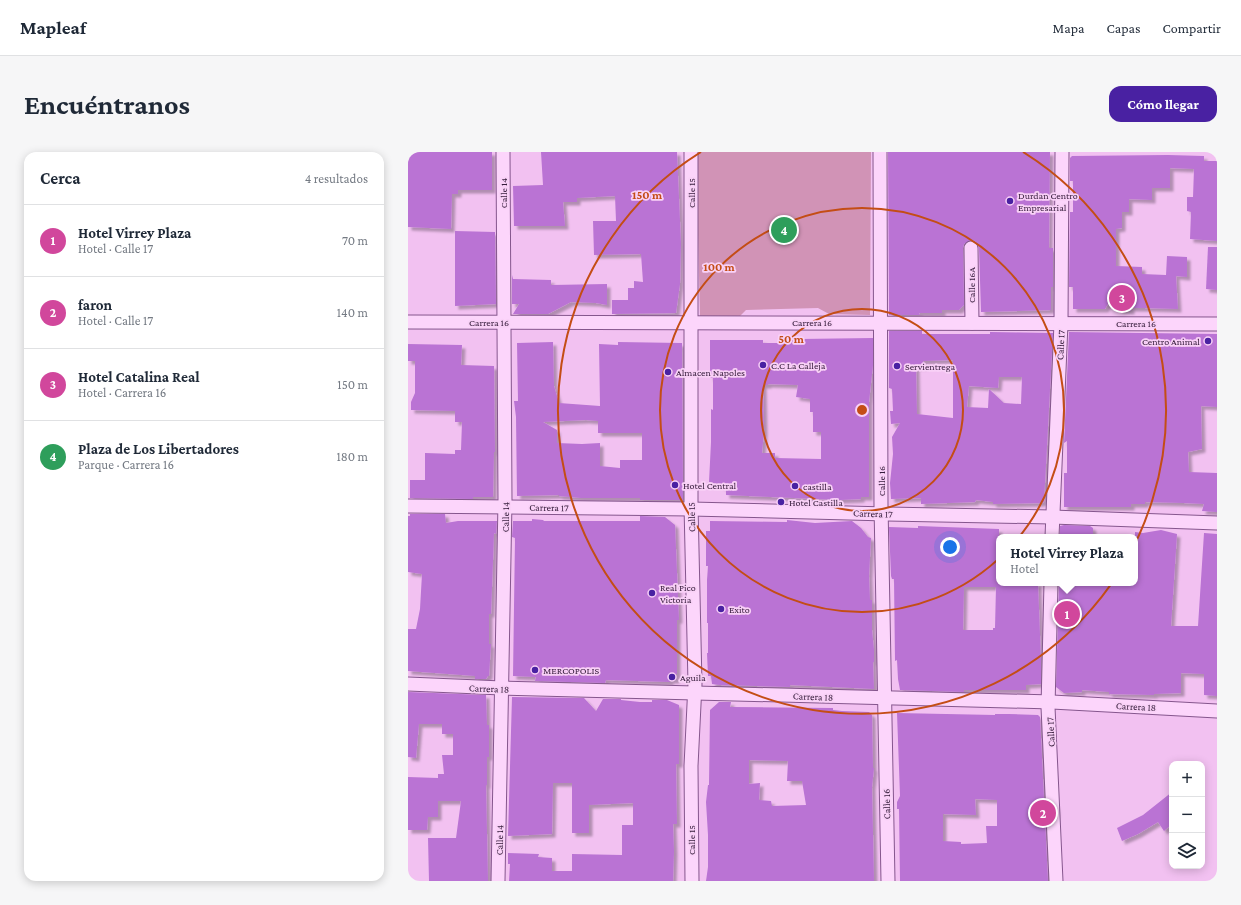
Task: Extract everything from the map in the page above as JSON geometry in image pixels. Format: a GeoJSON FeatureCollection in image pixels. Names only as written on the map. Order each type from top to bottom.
{"type":"FeatureCollection","features":[{"type":"Feature","properties":{"kind":"street","name":"Calle 14"},"geometry":{"type":"LineString","coordinates":[[498,881],[505,507],[503,152]]}},
{"type":"Feature","properties":{"kind":"street","name":"Calle 15"},"geometry":{"type":"LineString","coordinates":[[691,152],[691,509],[694,692],[691,766],[692,881]]}},
{"type":"Feature","properties":{"kind":"street","name":"Calle 16"},"geometry":{"type":"LineString","coordinates":[[880,152],[882,514],[888,881]]}},
{"type":"Feature","properties":{"kind":"street","name":"Calle 17"},"geometry":{"type":"LineString","coordinates":[[1052,534],[1061,323],[1062,152]]}},
{"type":"Feature","properties":{"kind":"street","name":"Calle 16A"},"geometry":{"type":"LineString","coordinates":[[971,248],[972,323]]}},
{"type":"Feature","properties":{"kind":"street","name":"Carrera 16"},"geometry":{"type":"LineString","coordinates":[[408,322],[1217,324]]}},
{"type":"Feature","properties":{"kind":"street","name":"Carrera 17"},"geometry":{"type":"LineString","coordinates":[[408,506],[691,509],[1052,517],[1217,523]]}},
{"type":"Feature","properties":{"kind":"street","name":"Calle 17"},"geometry":{"type":"LineString","coordinates":[[1051,586],[1048,702],[1056,881]]}},
{"type":"Feature","properties":{"kind":"street","name":"Carrera 18"},"geometry":{"type":"LineString","coordinates":[[408,684],[502,688],[1048,702],[1217,711]]}},
{"type":"Feature","properties":{"kind":"shaded area"},"geometry":{"type":"Polygon","coordinates":[[[696,152],[871,152],[870,315],[829,314],[818,308],[746,310],[740,316],[700,316],[696,152]]]}},
{"type":"Feature","properties":{"kind":"building"},"geometry":{"type":"Polygon","coordinates":[[[408,152],[492,152],[492,190],[458,190],[458,194],[452,194],[451,229],[408,227],[408,152]]]}},
{"type":"Feature","properties":{"kind":"building"},"geometry":{"type":"Polygon","coordinates":[[[541,152],[677,152],[681,244],[680,284],[676,313],[612,314],[612,300],[628,300],[628,288],[634,288],[634,281],[643,282],[641,254],[594,255],[593,221],[616,221],[615,196],[577,198],[577,202],[563,202],[565,226],[514,226],[513,186],[543,185],[541,152]]]}},
{"type":"Feature","properties":{"kind":"building"},"geometry":{"type":"Polygon","coordinates":[[[888,152],[1050,152],[1049,248],[1053,248],[1053,287],[1051,287],[1051,310],[981,312],[979,248],[975,241],[971,240],[964,244],[963,248],[964,305],[959,310],[942,310],[942,313],[919,313],[920,315],[889,315],[888,152]]]}},
{"type":"Feature","properties":{"kind":"building"},"geometry":{"type":"Polygon","coordinates":[[[1072,156],[1204,156],[1204,161],[1217,161],[1217,241],[1190,239],[1191,212],[1187,211],[1187,197],[1193,197],[1194,169],[1170,168],[1170,188],[1152,188],[1152,200],[1129,199],[1129,212],[1122,212],[1122,228],[1116,229],[1116,266],[1142,267],[1142,274],[1166,275],[1167,256],[1187,257],[1187,277],[1176,276],[1178,309],[1131,308],[1131,311],[1119,310],[1120,283],[1105,309],[1073,309],[1073,287],[1069,287],[1070,212],[1073,212],[1073,181],[1070,181],[1070,158],[1072,156]]]}},
{"type":"Feature","properties":{"kind":"building"},"geometry":{"type":"Polygon","coordinates":[[[455,231],[495,232],[496,304],[455,306],[455,231]]]}},
{"type":"Feature","properties":{"kind":"building"},"geometry":{"type":"Polygon","coordinates":[[[1208,247],[1217,247],[1217,290],[1206,289],[1208,247]]]}},
{"type":"Feature","properties":{"kind":"building"},"geometry":{"type":"Polygon","coordinates":[[[512,275],[513,279],[551,280],[551,285],[607,284],[607,305],[571,302],[548,314],[513,314],[519,304],[512,304],[512,275]]]}},
{"type":"Feature","properties":{"kind":"building"},"geometry":{"type":"Polygon","coordinates":[[[889,331],[922,331],[922,334],[990,334],[990,332],[1053,333],[1044,502],[993,504],[993,502],[976,500],[975,502],[921,504],[921,498],[891,499],[890,483],[893,454],[892,437],[900,423],[891,424],[890,411],[893,411],[892,389],[889,388],[889,331]],[[953,360],[923,361],[924,367],[916,367],[917,414],[953,418],[953,360]],[[999,377],[998,388],[969,386],[967,407],[988,408],[989,389],[1004,403],[1021,404],[1022,377],[999,377]]]}},
{"type":"Feature","properties":{"kind":"building"},"geometry":{"type":"Polygon","coordinates":[[[1069,332],[1217,334],[1217,407],[1201,406],[1202,449],[1188,452],[1189,472],[1217,473],[1217,512],[1202,511],[1204,504],[1184,503],[1145,502],[1145,504],[1131,504],[1131,507],[1064,507],[1064,473],[1067,473],[1067,441],[1064,443],[1069,332]]]}},
{"type":"Feature","properties":{"kind":"building"},"geometry":{"type":"Polygon","coordinates":[[[873,338],[873,365],[869,402],[869,497],[840,500],[726,495],[726,491],[723,487],[709,482],[711,409],[713,410],[713,378],[710,378],[710,340],[763,340],[763,343],[788,343],[788,340],[873,338]],[[763,385],[764,432],[762,453],[775,453],[775,458],[821,459],[821,432],[813,432],[813,412],[810,412],[810,399],[796,397],[798,385],[763,385]]]}},
{"type":"Feature","properties":{"kind":"building"},"geometry":{"type":"Polygon","coordinates":[[[553,342],[554,386],[559,403],[600,406],[599,344],[618,345],[618,342],[682,343],[683,500],[581,498],[559,495],[517,496],[516,417],[514,401],[518,401],[517,343],[553,342]],[[586,420],[543,422],[557,430],[557,443],[600,443],[600,466],[620,468],[620,460],[642,460],[642,433],[598,433],[598,421],[586,420]]]}},
{"type":"Feature","properties":{"kind":"building"},"geometry":{"type":"Polygon","coordinates":[[[408,344],[462,345],[461,365],[494,366],[495,452],[493,497],[473,497],[473,499],[410,498],[410,480],[425,480],[425,453],[455,454],[455,450],[461,450],[462,422],[455,422],[455,411],[411,410],[411,402],[415,393],[415,361],[408,361],[408,344]]]}},
{"type":"Feature","properties":{"kind":"building"},"geometry":{"type":"Polygon","coordinates":[[[410,514],[445,514],[446,523],[458,521],[497,521],[496,534],[494,533],[491,614],[489,614],[489,644],[491,644],[489,676],[486,679],[475,679],[475,676],[408,671],[408,629],[416,629],[420,609],[422,574],[408,572],[408,516],[410,516],[410,514]]]}},
{"type":"Feature","properties":{"kind":"building"},"geometry":{"type":"Polygon","coordinates":[[[640,516],[665,517],[675,525],[679,620],[677,620],[676,680],[670,680],[670,682],[606,680],[605,683],[535,681],[536,677],[513,676],[515,538],[512,537],[513,521],[532,521],[532,519],[544,521],[640,521],[640,516]]]}},
{"type":"Feature","properties":{"kind":"building"},"geometry":{"type":"Polygon","coordinates":[[[787,520],[815,523],[852,521],[861,528],[868,537],[871,538],[869,576],[870,600],[872,600],[874,689],[790,685],[790,687],[712,684],[711,676],[708,676],[707,653],[708,566],[706,566],[706,531],[710,531],[710,521],[787,522],[787,520]]]}},
{"type":"Feature","properties":{"kind":"building"},"geometry":{"type":"Polygon","coordinates":[[[918,526],[999,529],[999,534],[996,534],[996,586],[1038,586],[1041,684],[1026,685],[1026,690],[964,690],[964,692],[900,690],[897,660],[895,661],[894,579],[892,579],[891,576],[889,527],[918,528],[918,526]],[[964,587],[963,630],[993,630],[993,628],[995,628],[996,587],[964,587]]]}},
{"type":"Feature","properties":{"kind":"building"},"geometry":{"type":"Polygon","coordinates":[[[1060,526],[1090,526],[1093,528],[1093,534],[1060,534],[1060,526]]]}},
{"type":"Feature","properties":{"kind":"building"},"geometry":{"type":"Polygon","coordinates":[[[1161,530],[1177,534],[1171,626],[1198,626],[1204,533],[1217,534],[1217,696],[1204,695],[1204,674],[1181,673],[1181,693],[1154,695],[1109,694],[1109,692],[1082,690],[1082,692],[1064,693],[1056,687],[1059,586],[1138,586],[1138,534],[1135,534],[1135,532],[1143,533],[1161,530]]]}},
{"type":"Feature","properties":{"kind":"building"},"geometry":{"type":"Polygon","coordinates":[[[408,692],[486,695],[487,725],[489,725],[489,757],[487,757],[486,785],[488,881],[429,881],[428,838],[456,838],[461,801],[438,801],[438,817],[428,817],[427,830],[408,830],[408,777],[438,778],[438,774],[444,774],[442,755],[453,755],[453,734],[442,734],[442,724],[419,724],[416,758],[408,757],[408,692]]]}},
{"type":"Feature","properties":{"kind":"building"},"geometry":{"type":"Polygon","coordinates":[[[512,697],[584,698],[596,711],[603,699],[621,699],[640,702],[667,700],[679,705],[679,764],[676,764],[677,824],[673,824],[673,881],[509,881],[510,864],[508,864],[508,853],[539,854],[538,857],[552,858],[552,871],[572,871],[572,854],[622,855],[622,825],[633,825],[633,803],[589,805],[589,833],[572,833],[572,783],[553,783],[552,834],[508,836],[512,697]]]}},
{"type":"Feature","properties":{"kind":"building"},"geometry":{"type":"Polygon","coordinates":[[[719,702],[731,702],[730,707],[833,708],[833,710],[842,711],[869,712],[872,715],[874,768],[872,787],[874,881],[706,881],[708,867],[708,835],[706,802],[709,785],[710,710],[719,702]],[[749,760],[749,784],[760,783],[759,800],[771,801],[772,806],[806,805],[802,781],[787,781],[788,761],[749,760]]]}},
{"type":"Feature","properties":{"kind":"building"},"geometry":{"type":"Polygon","coordinates":[[[897,713],[1038,715],[1040,717],[1048,881],[900,881],[899,809],[897,809],[897,802],[900,796],[897,713]],[[975,799],[976,815],[943,814],[943,841],[961,842],[961,844],[987,843],[986,826],[997,826],[997,800],[975,799]]]}},
{"type":"Feature","properties":{"kind":"building"},"geometry":{"type":"Polygon","coordinates":[[[1169,794],[1169,827],[1164,831],[1158,822],[1138,834],[1122,841],[1117,828],[1143,815],[1169,794]]]}},
{"type":"Feature","properties":{"kind":"place","name":"Durdan Centro Empresarial"},"geometry":{"type":"Point","coordinates":[1010,201]}},
{"type":"Feature","properties":{"kind":"place","name":"Plaza de Los Libertadores"},"geometry":{"type":"Point","coordinates":[784,230]}},
{"type":"Feature","properties":{"kind":"place","name":"Hotel Catalina Real"},"geometry":{"type":"Point","coordinates":[1122,298]}},
{"type":"Feature","properties":{"kind":"place","name":"Centro Animal"},"geometry":{"type":"Point","coordinates":[1208,341]}},
{"type":"Feature","properties":{"kind":"place","name":"C.C La Calleja"},"geometry":{"type":"Point","coordinates":[763,365]}},
{"type":"Feature","properties":{"kind":"place","name":"Servientrega"},"geometry":{"type":"Point","coordinates":[897,366]}},
{"type":"Feature","properties":{"kind":"place","name":"Almacen Napoles"},"geometry":{"type":"Point","coordinates":[668,372]}},
{"type":"Feature","properties":{"kind":"place","name":"Hotel Central"},"geometry":{"type":"Point","coordinates":[675,485]}},
{"type":"Feature","properties":{"kind":"place","name":"castilla"},"geometry":{"type":"Point","coordinates":[795,486]}},
{"type":"Feature","properties":{"kind":"place","name":"Hotel Castilla"},"geometry":{"type":"Point","coordinates":[781,502]}},
{"type":"Feature","properties":{"kind":"place","name":"Real Pico Victoria"},"geometry":{"type":"Point","coordinates":[652,593]}},
{"type":"Feature","properties":{"kind":"place","name":"Exito"},"geometry":{"type":"Point","coordinates":[721,609]}},
{"type":"Feature","properties":{"kind":"place","name":"Hotel Virrey Plaza"},"geometry":{"type":"Point","coordinates":[1067,614]}},
{"type":"Feature","properties":{"kind":"place","name":"MERCOPOLIS"},"geometry":{"type":"Point","coordinates":[535,670]}},
{"type":"Feature","properties":{"kind":"place","name":"Aguila"},"geometry":{"type":"Point","coordinates":[672,677]}},
{"type":"Feature","properties":{"kind":"place","name":"faron"},"geometry":{"type":"Point","coordinates":[1043,813]}}]}
